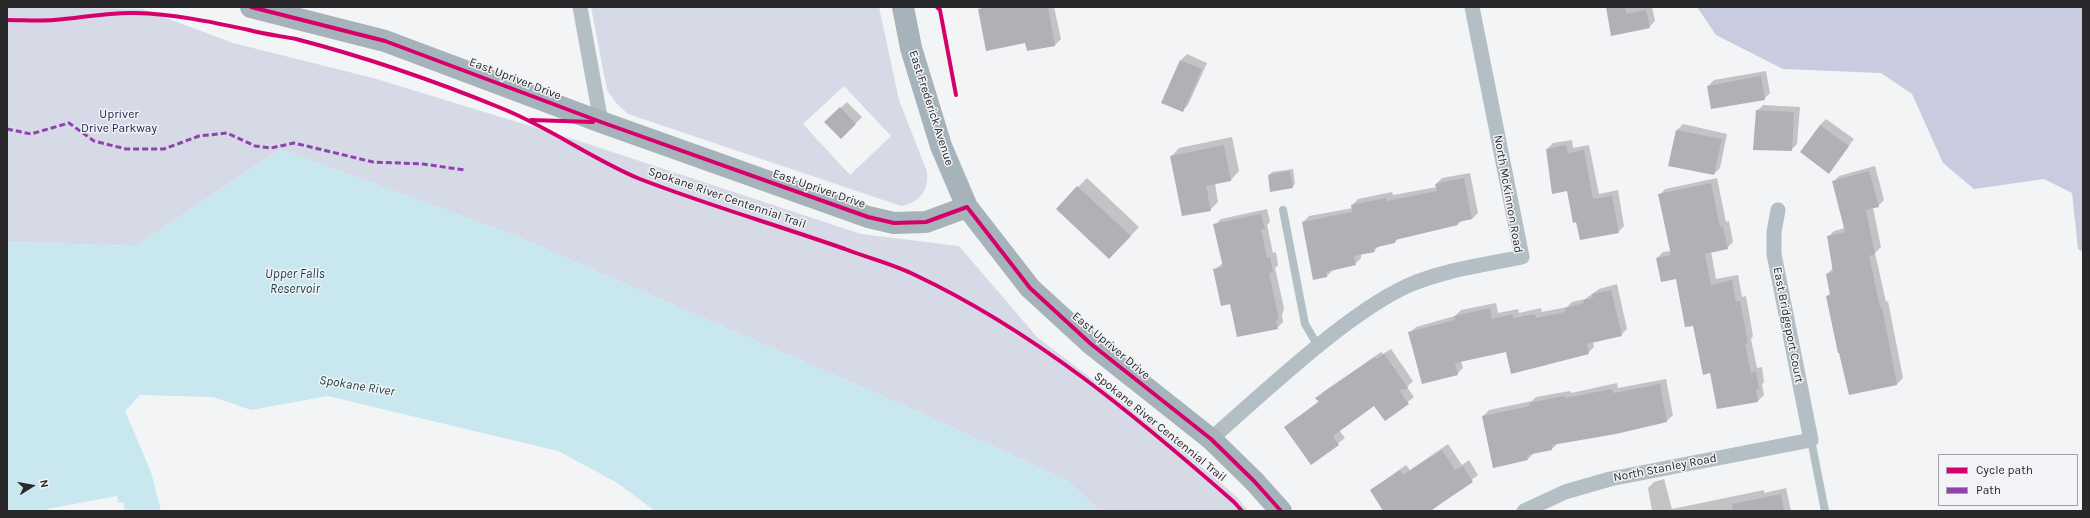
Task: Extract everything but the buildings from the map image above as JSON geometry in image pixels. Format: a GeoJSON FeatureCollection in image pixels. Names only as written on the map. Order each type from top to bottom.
{"type":"FeatureCollection","features":[{"type":"Feature","properties":{"kind":"street","name":"East Upriver Drive"},"geometry":{"type":"LineString","coordinates":[[253,7],[385,41],[601,122],[868,217],[894,223],[926,222],[967,206],[1030,288],[1091,344],[1212,439],[1254,480],[1281,511]]}},
{"type":"Feature","properties":{"kind":"street"},"geometry":{"type":"LineString","coordinates":[[580,7],[601,122]]}},
{"type":"Feature","properties":{"kind":"street","name":"East Frederick Avenue"},"geometry":{"type":"LineString","coordinates":[[903,7],[911,48],[941,146],[967,206]]}},
{"type":"Feature","properties":{"kind":"street","name":"North McKinnon Road"},"geometry":{"type":"LineString","coordinates":[[1212,439],[1273,382],[1318,346],[1380,301],[1408,286],[1439,275],[1522,257],[1472,7]]}},
{"type":"Feature","properties":{"kind":"street","name":"East Bridgeport Court"},"geometry":{"type":"LineString","coordinates":[[1778,210],[1774,232],[1774,254],[1811,440]]}},
{"type":"Feature","properties":{"kind":"street","name":"North Stanley Road"},"geometry":{"type":"LineString","coordinates":[[1524,511],[1565,492],[1610,479],[1811,440]]}},
{"type":"Feature","properties":{"kind":"lane"},"geometry":{"type":"LineString","coordinates":[[1283,210],[1305,324],[1318,346]]}},
{"type":"Feature","properties":{"kind":"lane"},"geometry":{"type":"LineString","coordinates":[[1811,440],[1825,511]]}},
{"type":"Feature","properties":{"kind":"green space","name":"Upriver Drive Parkway"},"geometry":{"type":"Polygon","coordinates":[[[7,7],[142,9],[233,43],[373,78],[573,139],[861,234],[959,246],[1037,337],[1152,425],[1237,497],[1248,511],[1099,511],[1068,481],[919,412],[516,236],[280,149],[136,246],[7,242],[7,7]]]}},
{"type":"Feature","properties":{"kind":"green space"},"geometry":{"type":"Polygon","coordinates":[[[591,7],[879,7],[899,100],[927,172],[926,185],[922,195],[918,199],[901,206],[628,114],[616,103],[607,90],[591,7]],[[844,86],[803,124],[850,175],[891,136],[844,86]]]}},
{"type":"Feature","properties":{"kind":"shaded area"},"geometry":{"type":"Polygon","coordinates":[[[1697,7],[2083,7],[2083,252],[2078,249],[2072,193],[2044,179],[1974,189],[1943,163],[1912,94],[1881,73],[1783,69],[1716,35],[1697,7]]]}},
{"type":"Feature","properties":{"kind":"water","name":"Upper Falls Reservoir"},"geometry":{"type":"Polygon","coordinates":[[[280,149],[516,236],[919,412],[1068,481],[1099,511],[655,511],[616,482],[558,451],[328,396],[251,410],[213,397],[140,395],[125,411],[151,472],[161,511],[125,511],[123,502],[118,503],[117,496],[47,509],[47,511],[7,511],[7,242],[136,246],[280,149]]]}},
{"type":"Feature","properties":{"kind":"marked path"},"geometry":{"type":"LineString","coordinates":[[7,129],[31,134],[69,123],[94,141],[126,149],[164,149],[199,136],[227,133],[255,146],[271,148],[294,143],[373,162],[423,164],[465,170]]}},
{"type":"Feature","properties":{"kind":"cycle path"},"geometry":{"type":"LineString","coordinates":[[251,7],[385,41],[601,122],[868,217],[894,223],[926,222],[967,207],[1030,288],[1091,344],[1211,439],[1254,481],[1281,511]]}},
{"type":"Feature","properties":{"kind":"cycle path"},"geometry":{"type":"LineString","coordinates":[[937,7],[940,10],[956,95]]}},
{"type":"Feature","properties":{"kind":"cycle path","name":"Spokane River Centennial Trail"},"geometry":{"type":"LineString","coordinates":[[7,20],[54,20],[125,13],[164,15],[193,19],[296,39],[322,46],[400,70],[476,98],[536,124],[622,171],[640,179],[691,198],[819,240],[898,268],[959,297],[1001,322],[1082,377],[1160,438],[1234,502],[1242,511]]}},
{"type":"Feature","properties":{"kind":"cycle path"},"geometry":{"type":"LineString","coordinates":[[531,120],[593,122]]}},
{"type":"Feature","properties":{"kind":"water label","name":"Spokane River"},"geometry":{"type":"Point","coordinates":[357,386]}}]}
